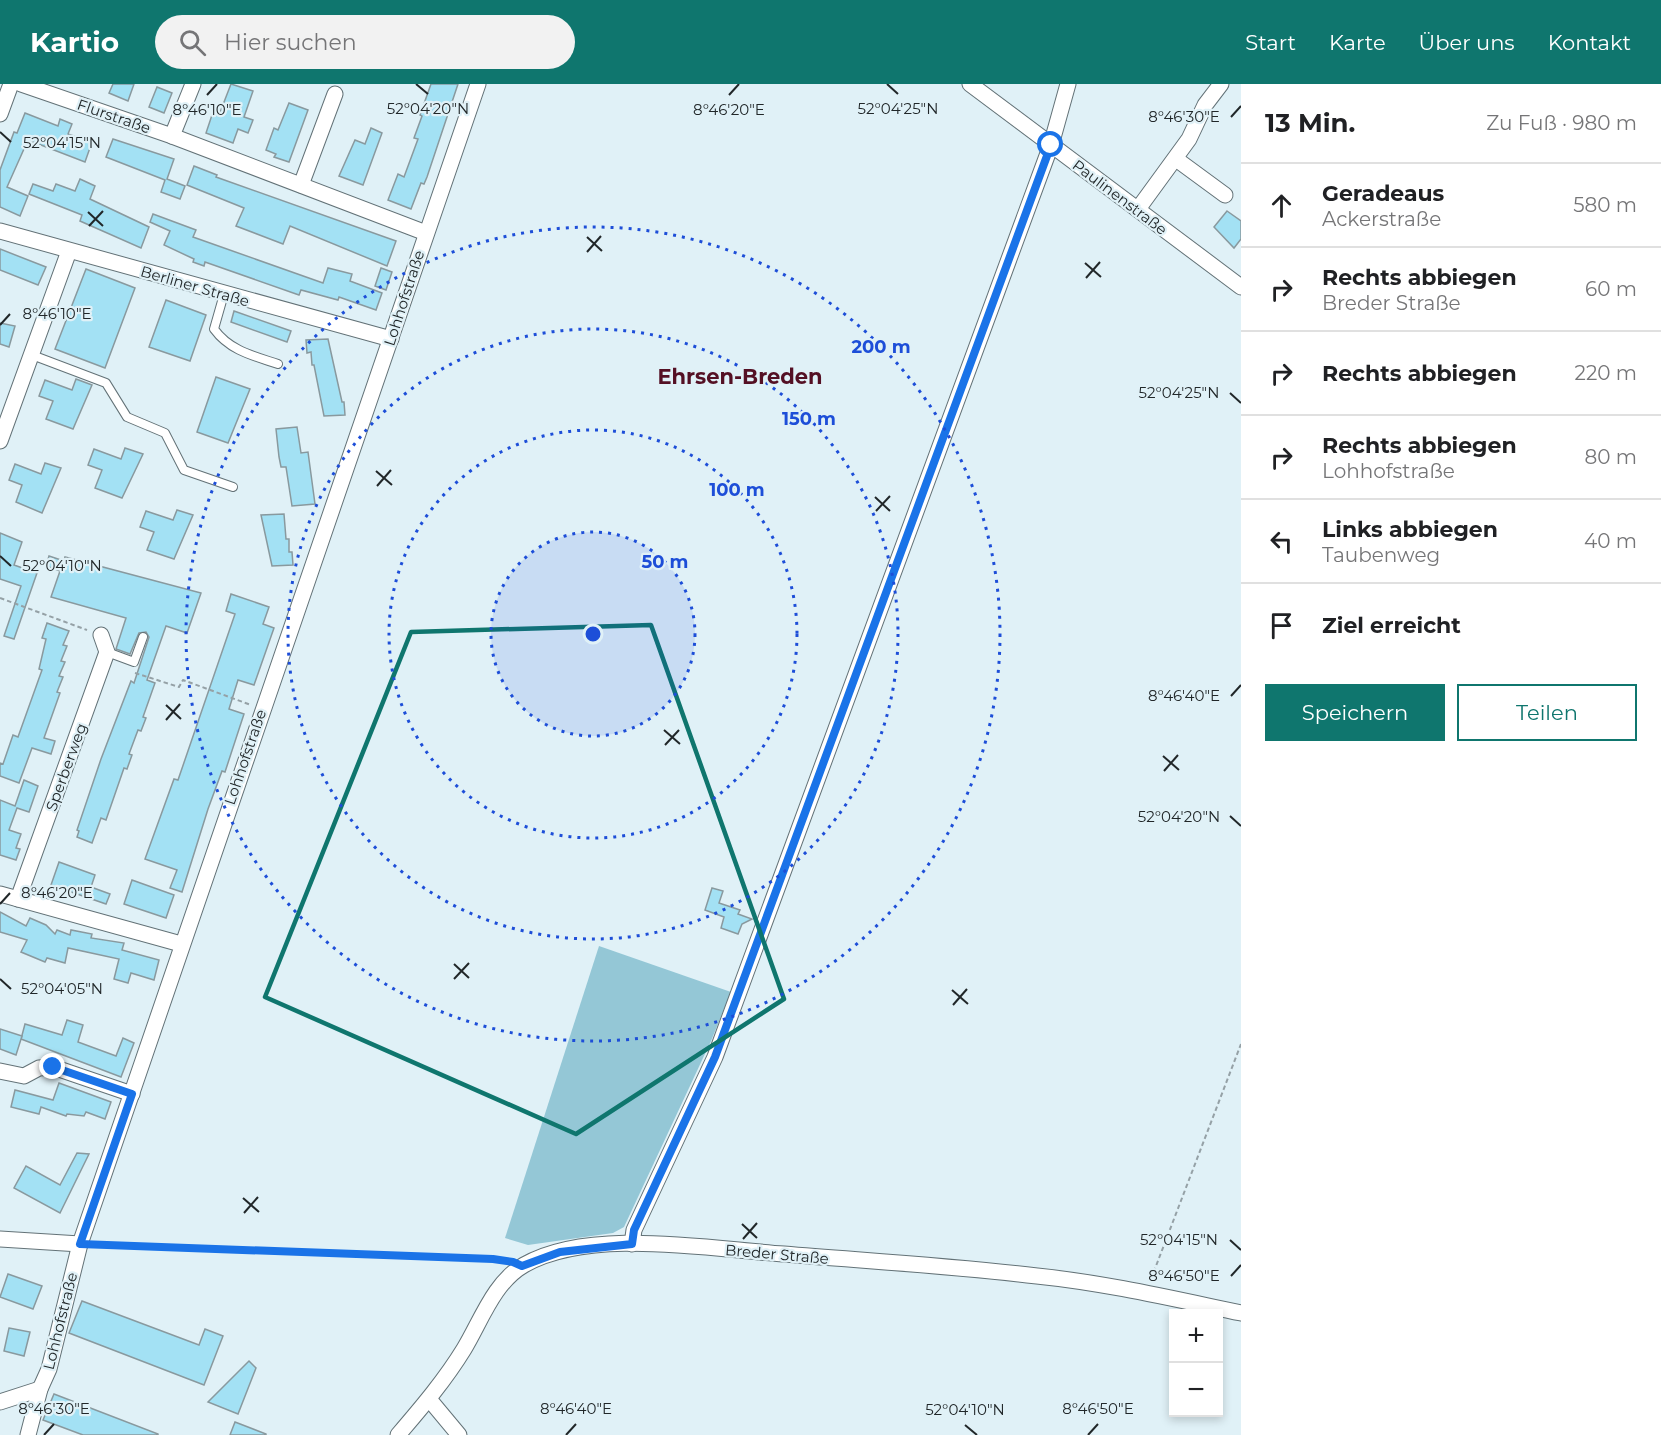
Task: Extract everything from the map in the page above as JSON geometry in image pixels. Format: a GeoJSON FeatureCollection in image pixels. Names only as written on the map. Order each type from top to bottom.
{"type":"FeatureCollection","features":[{"type":"Feature","properties":{"kind":"street"},"geometry":{"type":"LineString","coordinates":[[0,114],[11,84]]}},
{"type":"Feature","properties":{"kind":"street","name":"Flurstraße"},"geometry":{"type":"LineString","coordinates":[[21,84],[172,136],[426,233]]}},
{"type":"Feature","properties":{"kind":"street"},"geometry":{"type":"LineString","coordinates":[[172,136],[193,84]]}},
{"type":"Feature","properties":{"kind":"street","name":"Lohhofstraße"},"geometry":{"type":"LineString","coordinates":[[28,1435],[40,1389],[50,1370],[80,1244],[181,944],[478,84]]}},
{"type":"Feature","properties":{"kind":"street","name":"Paulinenstraße"},"geometry":{"type":"LineString","coordinates":[[970,84],[1241,287]]}},
{"type":"Feature","properties":{"kind":"street"},"geometry":{"type":"LineString","coordinates":[[632,1244],[634,1230],[715,1057],[1051,145],[1068,84]]}},
{"type":"Feature","properties":{"kind":"street"},"geometry":{"type":"LineString","coordinates":[[1138,209],[1190,139],[1205,105],[1221,84]]}},
{"type":"Feature","properties":{"kind":"street"},"geometry":{"type":"LineString","coordinates":[[301,185],[335,94]]}},
{"type":"Feature","properties":{"kind":"street"},"geometry":{"type":"LineString","coordinates":[[1176,159],[1225,195]]}},
{"type":"Feature","properties":{"kind":"street","name":"Berliner Straße"},"geometry":{"type":"LineString","coordinates":[[0,231],[391,339]]}},
{"type":"Feature","properties":{"kind":"street"},"geometry":{"type":"LineString","coordinates":[[0,441],[69,250]]}},
{"type":"Feature","properties":{"kind":"street"},"geometry":{"type":"LineString","coordinates":[[101,635],[105,658]]}},
{"type":"Feature","properties":{"kind":"street","name":"Sperberweg"},"geometry":{"type":"LineString","coordinates":[[18,899],[105,658]]}},
{"type":"Feature","properties":{"kind":"street"},"geometry":{"type":"LineString","coordinates":[[0,894],[181,944]]}},
{"type":"Feature","properties":{"kind":"street"},"geometry":{"type":"LineString","coordinates":[[0,1071],[24,1076],[39,1068],[53,1067],[132,1094]]}},
{"type":"Feature","properties":{"kind":"street"},"geometry":{"type":"LineString","coordinates":[[0,1239],[80,1244]]}},
{"type":"Feature","properties":{"kind":"street","name":"Breder Straße"},"geometry":{"type":"LineString","coordinates":[[398,1435],[429,1399],[463,1350],[495,1295],[522,1266],[560,1252],[632,1244],[1027,1275],[1146,1293],[1241,1313]]}},
{"type":"Feature","properties":{"kind":"street"},"geometry":{"type":"LineString","coordinates":[[0,1402],[40,1389]]}},
{"type":"Feature","properties":{"kind":"street"},"geometry":{"type":"LineString","coordinates":[[429,1399],[459,1435]]}},
{"type":"Feature","properties":{"kind":"lane"},"geometry":{"type":"LineString","coordinates":[[224,294],[214,329],[223,341],[235,350],[279,364]]}},
{"type":"Feature","properties":{"kind":"lane"},"geometry":{"type":"LineString","coordinates":[[32,355],[106,383],[127,417],[165,433],[184,470],[233,487]]}},
{"type":"Feature","properties":{"kind":"lane"},"geometry":{"type":"LineString","coordinates":[[105,658],[134,662],[143,637]]}},
{"type":"Feature","properties":{"kind":"path"},"geometry":{"type":"LineString","coordinates":[[0,598],[101,635]]}},
{"type":"Feature","properties":{"kind":"path"},"geometry":{"type":"LineString","coordinates":[[105,658],[178,687],[183,681],[262,709]]}},
{"type":"Feature","properties":{"kind":"path"},"geometry":{"type":"LineString","coordinates":[[1146,1293],[1241,1044]]}},
{"type":"Feature","properties":{"kind":"path"},"geometry":{"type":"LineString","coordinates":[[80,1244],[493,1259],[522,1266]]}},
{"type":"Feature","properties":{"kind":"highlighted area"},"geometry":{"type":"Polygon","coordinates":[[[651,625],[784,999],[576,1134],[265,997],[411,632],[651,625]]]}},
{"type":"Feature","properties":{"kind":"shaded area"},"geometry":{"type":"Polygon","coordinates":[[[599,946],[731,992],[711,1041],[624,1227],[613,1233],[528,1245],[505,1238],[599,946]]]}},
{"type":"Feature","properties":{"kind":"building"},"geometry":{"type":"Polygon","coordinates":[[[113,84],[134,84],[128,101],[109,93],[113,84]]]}},
{"type":"Feature","properties":{"kind":"building"},"geometry":{"type":"Polygon","coordinates":[[[231,84],[253,91],[244,117],[253,120],[248,133],[238,129],[233,143],[206,133],[213,112],[219,115],[231,84]]]}},
{"type":"Feature","properties":{"kind":"building"},"geometry":{"type":"Polygon","coordinates":[[[431,84],[458,84],[427,177],[424,184],[421,183],[411,209],[388,200],[398,174],[404,177],[418,139],[414,138],[431,84]]]}},
{"type":"Feature","properties":{"kind":"building"},"geometry":{"type":"Polygon","coordinates":[[[157,87],[172,93],[164,113],[149,107],[157,87]]]}},
{"type":"Feature","properties":{"kind":"building"},"geometry":{"type":"Polygon","coordinates":[[[289,103],[308,110],[289,162],[274,157],[276,154],[266,150],[274,128],[278,130],[289,103]]]}},
{"type":"Feature","properties":{"kind":"building"},"geometry":{"type":"Polygon","coordinates":[[[25,113],[58,126],[60,119],[72,124],[68,134],[92,142],[85,162],[28,140],[7,187],[28,196],[20,216],[0,207],[0,170],[14,132],[17,133],[25,113]]]}},
{"type":"Feature","properties":{"kind":"building"},"geometry":{"type":"Polygon","coordinates":[[[371,128],[382,133],[363,185],[339,176],[355,140],[365,144],[371,128]]]}},
{"type":"Feature","properties":{"kind":"building"},"geometry":{"type":"Polygon","coordinates":[[[113,139],[174,159],[167,179],[185,186],[180,199],[161,192],[165,180],[106,157],[113,139]]]}},
{"type":"Feature","properties":{"kind":"building"},"geometry":{"type":"Polygon","coordinates":[[[194,166],[217,175],[216,177],[396,241],[387,266],[290,226],[283,244],[236,226],[244,208],[187,185],[194,166]]]}},
{"type":"Feature","properties":{"kind":"building"},"geometry":{"type":"Polygon","coordinates":[[[80,179],[95,186],[90,199],[149,227],[141,248],[80,221],[82,215],[29,194],[33,184],[53,191],[56,184],[75,191],[80,179]]]}},
{"type":"Feature","properties":{"kind":"building"},"geometry":{"type":"Polygon","coordinates":[[[1227,211],[1241,221],[1241,239],[1234,248],[1214,227],[1227,211]]]}},
{"type":"Feature","properties":{"kind":"building"},"geometry":{"type":"Polygon","coordinates":[[[153,214],[196,230],[193,237],[323,283],[328,268],[352,274],[350,281],[382,293],[376,310],[339,297],[338,300],[301,290],[299,295],[205,262],[204,266],[193,262],[194,259],[164,245],[170,231],[150,222],[153,214]]]}},
{"type":"Feature","properties":{"kind":"building"},"geometry":{"type":"Polygon","coordinates":[[[0,249],[46,267],[38,285],[0,270],[0,249]]]}},
{"type":"Feature","properties":{"kind":"building"},"geometry":{"type":"Polygon","coordinates":[[[381,268],[392,272],[386,290],[375,286],[381,268]]]}},
{"type":"Feature","properties":{"kind":"building"},"geometry":{"type":"Polygon","coordinates":[[[86,269],[135,288],[105,368],[55,349],[86,269]]]}},
{"type":"Feature","properties":{"kind":"building"},"geometry":{"type":"Polygon","coordinates":[[[166,300],[206,315],[190,361],[149,347],[166,300]]]}},
{"type":"Feature","properties":{"kind":"building"},"geometry":{"type":"Polygon","coordinates":[[[234,311],[291,331],[287,342],[231,322],[234,311]]]}},
{"type":"Feature","properties":{"kind":"building"},"geometry":{"type":"Polygon","coordinates":[[[0,323],[15,326],[9,347],[0,344],[0,323]]]}},
{"type":"Feature","properties":{"kind":"building"},"geometry":{"type":"Polygon","coordinates":[[[328,339],[342,402],[344,402],[345,415],[324,416],[311,352],[307,353],[306,340],[328,339]]]}},
{"type":"Feature","properties":{"kind":"building"},"geometry":{"type":"Polygon","coordinates":[[[216,377],[250,389],[228,443],[197,432],[216,377]]]}},
{"type":"Feature","properties":{"kind":"building"},"geometry":{"type":"Polygon","coordinates":[[[76,379],[92,385],[73,429],[46,419],[53,401],[39,396],[45,380],[72,390],[76,379]]]}},
{"type":"Feature","properties":{"kind":"building"},"geometry":{"type":"Polygon","coordinates":[[[297,427],[301,453],[308,452],[315,504],[292,506],[286,467],[281,467],[276,429],[297,427]]]}},
{"type":"Feature","properties":{"kind":"building"},"geometry":{"type":"Polygon","coordinates":[[[125,448],[143,454],[122,498],[95,488],[102,470],[88,465],[94,449],[121,459],[125,448]]]}},
{"type":"Feature","properties":{"kind":"building"},"geometry":{"type":"Polygon","coordinates":[[[45,463],[61,468],[42,513],[16,502],[22,485],[9,480],[15,464],[41,474],[45,463]]]}},
{"type":"Feature","properties":{"kind":"building"},"geometry":{"type":"Polygon","coordinates":[[[177,510],[193,515],[174,559],[147,550],[154,532],[140,527],[146,511],[173,520],[177,510]]]}},
{"type":"Feature","properties":{"kind":"building"},"geometry":{"type":"Polygon","coordinates":[[[284,514],[286,539],[289,539],[289,552],[292,552],[293,565],[272,566],[261,515],[284,514]]]}},
{"type":"Feature","properties":{"kind":"building"},"geometry":{"type":"Polygon","coordinates":[[[0,533],[22,542],[14,565],[37,573],[14,639],[4,636],[21,586],[0,579],[0,533]]]}},
{"type":"Feature","properties":{"kind":"building"},"geometry":{"type":"Polygon","coordinates":[[[49,556],[64,561],[65,557],[201,593],[187,633],[166,626],[147,680],[155,683],[143,717],[146,718],[141,731],[138,730],[129,754],[132,755],[127,769],[124,768],[106,820],[101,818],[92,843],[77,837],[79,831],[77,830],[101,759],[131,681],[134,683],[149,637],[146,632],[139,633],[130,654],[116,649],[126,618],[51,597],[60,571],[46,566],[49,556]]]}},
{"type":"Feature","properties":{"kind":"building"},"geometry":{"type":"Polygon","coordinates":[[[231,594],[269,607],[263,624],[274,628],[254,685],[238,680],[229,709],[244,714],[225,772],[222,771],[208,809],[182,892],[170,888],[177,870],[145,859],[174,779],[178,780],[235,614],[226,611],[231,594]]]}},
{"type":"Feature","properties":{"kind":"building"},"geometry":{"type":"Polygon","coordinates":[[[47,623],[69,631],[63,645],[67,646],[61,661],[65,662],[59,676],[63,677],[57,692],[60,693],[44,738],[55,741],[51,754],[32,748],[19,783],[0,776],[0,763],[3,764],[13,735],[18,737],[42,670],[39,669],[46,639],[42,638],[47,623]]]}},
{"type":"Feature","properties":{"kind":"building"},"geometry":{"type":"Polygon","coordinates":[[[24,780],[38,786],[29,812],[17,808],[9,830],[21,834],[16,848],[20,849],[16,860],[0,855],[0,800],[15,806],[24,780]]]}},
{"type":"Feature","properties":{"kind":"building"},"geometry":{"type":"Polygon","coordinates":[[[59,862],[95,875],[91,887],[110,894],[106,904],[51,885],[59,862]]]}},
{"type":"Feature","properties":{"kind":"building"},"geometry":{"type":"Polygon","coordinates":[[[132,880],[174,895],[166,918],[124,904],[132,880]]]}},
{"type":"Feature","properties":{"kind":"building"},"geometry":{"type":"Polygon","coordinates":[[[712,888],[723,891],[719,903],[740,910],[738,914],[752,919],[742,924],[738,934],[721,928],[724,917],[705,910],[712,888]]]}},
{"type":"Feature","properties":{"kind":"building"},"geometry":{"type":"Polygon","coordinates":[[[0,912],[26,926],[30,918],[46,925],[55,934],[57,930],[70,935],[71,930],[92,934],[91,938],[124,943],[122,950],[159,960],[154,980],[131,973],[128,983],[114,979],[119,959],[68,948],[65,963],[47,958],[45,962],[21,952],[27,940],[0,932],[0,912]]]}},
{"type":"Feature","properties":{"kind":"building"},"geometry":{"type":"Polygon","coordinates":[[[67,1020],[83,1025],[78,1042],[116,1056],[123,1038],[134,1043],[121,1077],[21,1039],[25,1024],[62,1035],[67,1020]]]}},
{"type":"Feature","properties":{"kind":"building"},"geometry":{"type":"Polygon","coordinates":[[[0,1029],[22,1036],[16,1055],[0,1049],[0,1029]]]}},
{"type":"Feature","properties":{"kind":"building"},"geometry":{"type":"Polygon","coordinates":[[[59,1083],[111,1102],[105,1119],[86,1112],[84,1116],[67,1114],[66,1116],[41,1107],[39,1114],[11,1107],[15,1090],[53,1100],[59,1083]]]}},
{"type":"Feature","properties":{"kind":"building"},"geometry":{"type":"Polygon","coordinates":[[[77,1153],[89,1154],[60,1213],[14,1188],[26,1166],[60,1185],[77,1153]]]}},
{"type":"Feature","properties":{"kind":"building"},"geometry":{"type":"Polygon","coordinates":[[[8,1274],[42,1286],[33,1309],[0,1297],[8,1274]]]}},
{"type":"Feature","properties":{"kind":"building"},"geometry":{"type":"Polygon","coordinates":[[[82,1301],[199,1345],[205,1329],[223,1336],[204,1385],[69,1333],[82,1301]]]}},
{"type":"Feature","properties":{"kind":"building"},"geometry":{"type":"Polygon","coordinates":[[[9,1328],[30,1332],[24,1356],[4,1351],[9,1328]]]}},
{"type":"Feature","properties":{"kind":"building"},"geometry":{"type":"Polygon","coordinates":[[[249,1361],[256,1368],[238,1414],[208,1402],[249,1361]]]}},
{"type":"Feature","properties":{"kind":"building"},"geometry":{"type":"Polygon","coordinates":[[[54,1394],[158,1435],[83,1435],[43,1420],[54,1394]]]}},
{"type":"Feature","properties":{"kind":"building"},"geometry":{"type":"Polygon","coordinates":[[[235,1422],[266,1434],[266,1435],[230,1435],[235,1422]]]}},
{"type":"Feature","properties":{"kind":"district","name":"Ehrsen-Breden"},"geometry":{"type":"Point","coordinates":[740,376]}},
{"type":"Feature","properties":{"kind":"route"},"geometry":{"type":"LineString","coordinates":[[53,1067],[132,1094],[80,1244],[493,1259],[522,1266],[560,1252],[592,1246],[632,1244],[634,1230],[715,1057],[1051,145]]}}]}
